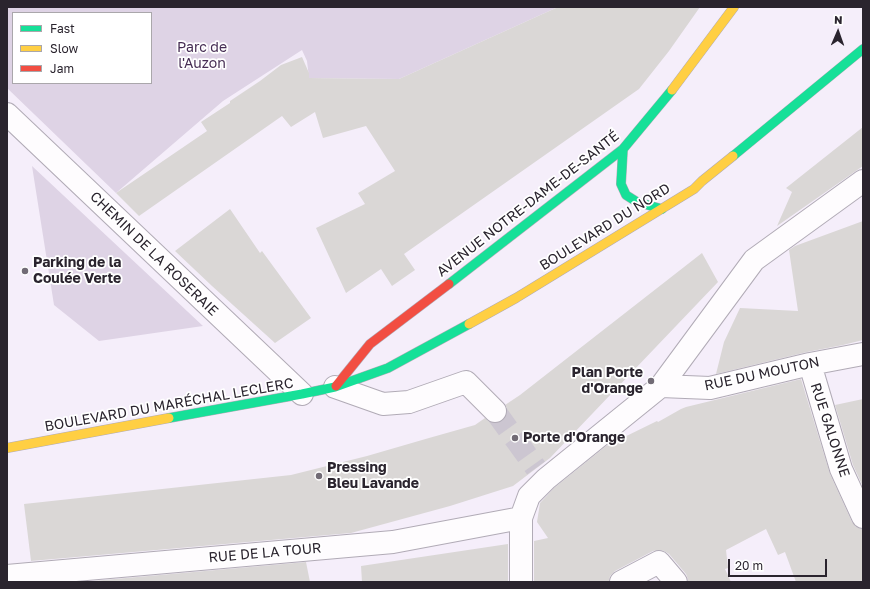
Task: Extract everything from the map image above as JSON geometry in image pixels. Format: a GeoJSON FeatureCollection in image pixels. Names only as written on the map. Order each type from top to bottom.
{"type":"FeatureCollection","features":[{"type":"Feature","properties":{"kind":"main road","name":"AVENUE NOTRE-DAME-DE-SANTÉ"},"geometry":{"type":"LineString","coordinates":[[335,387],[370,344],[623,150],[675,87],[734,7]]}},
{"type":"Feature","properties":{"kind":"main road","name":"BOULEVARD DU NORD"},"geometry":{"type":"LineString","coordinates":[[335,387],[388,368],[516,298],[694,189],[863,49]]}},
{"type":"Feature","properties":{"kind":"main road"},"geometry":{"type":"LineString","coordinates":[[623,150],[621,184],[626,195],[637,202],[662,209]]}},
{"type":"Feature","properties":{"kind":"main road","name":"BOULEVARD DU MARÉCHAL LECLERC"},"geometry":{"type":"LineString","coordinates":[[7,448],[335,387]]}},
{"type":"Feature","properties":{"kind":"street","name":"CHEMIN DE LA ROSERAIE"},"geometry":{"type":"LineString","coordinates":[[7,114],[302,394]]}},
{"type":"Feature","properties":{"kind":"street"},"geometry":{"type":"LineString","coordinates":[[522,582],[521,518],[529,496],[541,474],[661,386],[754,260],[863,182]]}},
{"type":"Feature","properties":{"kind":"street"},"geometry":{"type":"LineString","coordinates":[[836,200],[863,198]]}},
{"type":"Feature","properties":{"kind":"street","name":"RUE DU MOUTON"},"geometry":{"type":"LineString","coordinates":[[661,386],[710,388],[810,364],[863,354]]}},
{"type":"Feature","properties":{"kind":"street","name":"RUE GALONNE"},"geometry":{"type":"LineString","coordinates":[[810,364],[841,469],[863,517]]}},
{"type":"Feature","properties":{"kind":"street"},"geometry":{"type":"LineString","coordinates":[[335,387],[383,404],[409,402],[466,382],[495,412]]}},
{"type":"Feature","properties":{"kind":"street","name":"RUE DE LA TOUR"},"geometry":{"type":"LineString","coordinates":[[10,578],[393,542],[521,518]]}},
{"type":"Feature","properties":{"kind":"street"},"geometry":{"type":"LineString","coordinates":[[621,582],[659,562],[676,582]]}},
{"type":"Feature","properties":{"kind":"green space","name":"Parc de l'Auzon"},"geometry":{"type":"Polygon","coordinates":[[[7,7],[558,7],[399,79],[309,78],[307,61],[302,50],[223,101],[116,193],[7,88],[7,7]]]}},
{"type":"Feature","properties":{"kind":"green space"},"geometry":{"type":"Polygon","coordinates":[[[32,166],[203,326],[99,341],[54,305],[32,166]]]}},
{"type":"Feature","properties":{"kind":"building"},"geometry":{"type":"Polygon","coordinates":[[[558,7],[700,7],[669,51],[639,89],[404,254],[415,270],[392,286],[381,269],[346,293],[316,228],[365,204],[358,193],[395,171],[366,126],[323,138],[315,112],[291,127],[282,116],[139,216],[116,193],[207,131],[201,122],[230,103],[230,101],[281,65],[302,57],[309,73],[309,78],[399,79],[558,7]]]}},
{"type":"Feature","properties":{"kind":"building"},"geometry":{"type":"Polygon","coordinates":[[[863,127],[863,166],[777,226],[792,192],[786,188],[863,127]]]}},
{"type":"Feature","properties":{"kind":"building"},"geometry":{"type":"Polygon","coordinates":[[[230,209],[260,253],[262,251],[311,318],[275,343],[175,251],[230,209]]]}},
{"type":"Feature","properties":{"kind":"building"},"geometry":{"type":"Polygon","coordinates":[[[863,221],[863,340],[716,374],[724,342],[740,308],[798,311],[789,250],[795,246],[863,221]]]}},
{"type":"Feature","properties":{"kind":"building"},"geometry":{"type":"Polygon","coordinates":[[[702,253],[718,282],[550,458],[513,486],[450,506],[351,533],[31,561],[24,504],[291,475],[367,456],[475,425],[485,418],[491,423],[499,423],[504,420],[507,415],[507,408],[505,405],[520,395],[702,253]]]}},
{"type":"Feature","properties":{"kind":"building"},"geometry":{"type":"Polygon","coordinates":[[[801,379],[830,474],[852,522],[856,527],[863,529],[863,582],[796,582],[785,552],[778,555],[766,529],[726,550],[728,568],[725,569],[731,582],[688,582],[686,574],[669,554],[659,550],[653,551],[615,571],[610,576],[609,582],[534,582],[534,541],[548,538],[537,522],[540,503],[554,488],[606,446],[657,421],[658,422],[686,407],[801,379]]]}},
{"type":"Feature","properties":{"kind":"building"},"geometry":{"type":"Polygon","coordinates":[[[863,399],[863,487],[853,465],[835,405],[863,399]]]}},
{"type":"Feature","properties":{"kind":"building"},"geometry":{"type":"Polygon","coordinates":[[[508,544],[508,582],[362,582],[361,566],[508,544]]]}},
{"type":"Feature","properties":{"kind":"building"},"geometry":{"type":"Polygon","coordinates":[[[306,562],[310,582],[81,582],[306,562]]]}},
{"type":"Feature","properties":{"kind":"tunnel"},"geometry":{"type":"LineString","coordinates":[[495,411],[536,468]]}},
{"type":"Feature","properties":{"kind":"traffic: fast"},"geometry":{"type":"LineString","coordinates":[[733,156],[863,49]]}},
{"type":"Feature","properties":{"kind":"traffic: fast"},"geometry":{"type":"LineString","coordinates":[[449,284],[623,149],[672,90]]}},
{"type":"Feature","properties":{"kind":"traffic: fast"},"geometry":{"type":"LineString","coordinates":[[623,149],[621,184],[626,195],[637,202],[662,209]]}},
{"type":"Feature","properties":{"kind":"traffic: fast"},"geometry":{"type":"LineString","coordinates":[[169,418],[335,387],[388,368],[469,324]]}},
{"type":"Feature","properties":{"kind":"traffic: slow"},"geometry":{"type":"LineString","coordinates":[[672,90],[734,7]]}},
{"type":"Feature","properties":{"kind":"traffic: slow"},"geometry":{"type":"LineString","coordinates":[[469,324],[516,298],[694,189],[733,156]]}},
{"type":"Feature","properties":{"kind":"traffic: slow"},"geometry":{"type":"LineString","coordinates":[[7,448],[169,418]]}},
{"type":"Feature","properties":{"kind":"traffic: jam"},"geometry":{"type":"LineString","coordinates":[[336,386],[370,344],[449,284]]}},
{"type":"Feature","properties":{"kind":"place","name":"Parking de la Coulée Verte"},"geometry":{"type":"Point","coordinates":[25,271]}},
{"type":"Feature","properties":{"kind":"place","name":"Plan Porte d'Orange"},"geometry":{"type":"Point","coordinates":[651,381]}},
{"type":"Feature","properties":{"kind":"place","name":"Porte d'Orange"},"geometry":{"type":"Point","coordinates":[515,438]}},
{"type":"Feature","properties":{"kind":"place","name":"Pressing Bleu Lavande"},"geometry":{"type":"Point","coordinates":[319,476]}}]}
